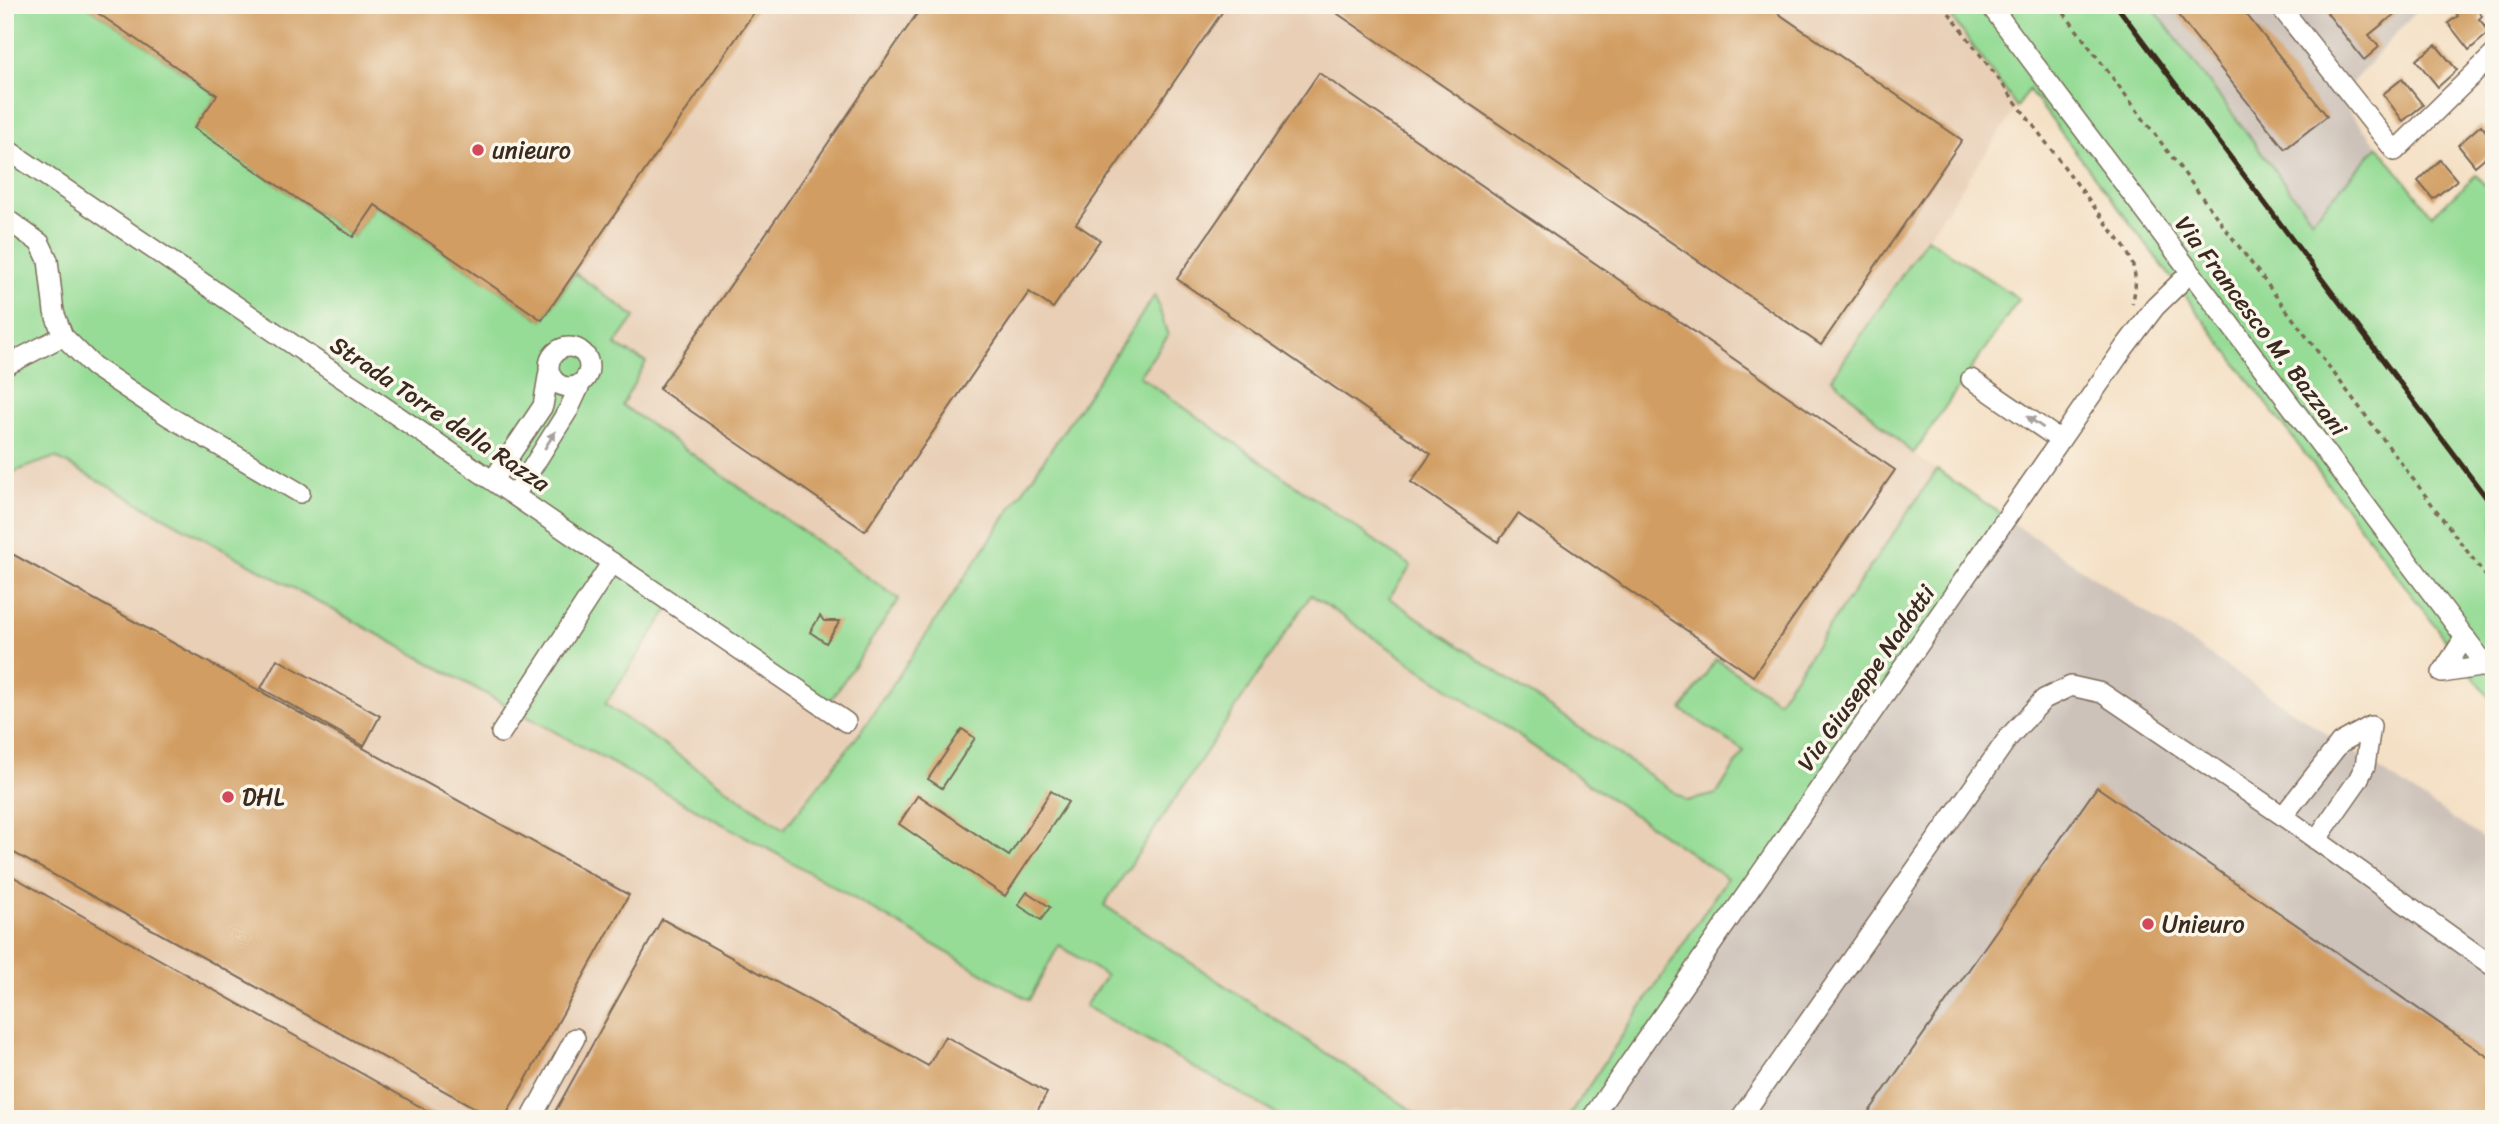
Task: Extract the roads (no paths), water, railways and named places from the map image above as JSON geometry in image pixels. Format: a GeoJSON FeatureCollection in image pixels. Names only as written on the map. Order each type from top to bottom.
{"type":"FeatureCollection","features":[{"type":"Feature","properties":{"kind":"street","name":"Via Francesco M. Bazzani"},"geometry":{"type":"LineString","coordinates":[[1990,5],[2490,671]]}},
{"type":"Feature","properties":{"kind":"street"},"geometry":{"type":"LineString","coordinates":[[2279,5],[2395,151],[2494,54]]}},
{"type":"Feature","properties":{"kind":"street","name":"Strada Torre della Razza"},"geometry":{"type":"LineString","coordinates":[[5,148],[846,722]]}},
{"type":"Feature","properties":{"kind":"street"},"geometry":{"type":"LineString","coordinates":[[5,218],[40,243],[48,260],[54,312],[63,336],[93,366],[300,493]]}},
{"type":"Feature","properties":{"kind":"street","name":"Via Giuseppe Nadotti"},"geometry":{"type":"LineString","coordinates":[[1591,1119],[2060,440],[2155,307],[2190,273]]}},
{"type":"Feature","properties":{"kind":"street"},"geometry":{"type":"LineString","coordinates":[[5,366],[63,336]]}},
{"type":"Feature","properties":{"kind":"street"},"geometry":{"type":"LineString","coordinates":[[493,480],[543,405],[549,364],[555,352],[574,347],[585,354],[588,372],[569,409],[515,495]]}},
{"type":"Feature","properties":{"kind":"street"},"geometry":{"type":"LineString","coordinates":[[549,371],[562,386],[581,383]]}},
{"type":"Feature","properties":{"kind":"street"},"geometry":{"type":"LineString","coordinates":[[1971,379],[2060,440]]}},
{"type":"Feature","properties":{"kind":"street"},"geometry":{"type":"LineString","coordinates":[[500,733],[612,562]]}},
{"type":"Feature","properties":{"kind":"street"},"geometry":{"type":"LineString","coordinates":[[2465,638],[2442,673],[2490,671]]}},
{"type":"Feature","properties":{"kind":"street"},"geometry":{"type":"LineString","coordinates":[[1740,1119],[2008,737],[2044,699],[2071,686],[2102,693],[2316,839],[2494,967]]}},
{"type":"Feature","properties":{"kind":"street"},"geometry":{"type":"LineString","coordinates":[[2283,816],[2340,743],[2371,726],[2365,766],[2316,839]]}},
{"type":"Feature","properties":{"kind":"street"},"geometry":{"type":"LineString","coordinates":[[531,1119],[575,1038]]}},
{"type":"Feature","properties":{"kind":"railway"},"geometry":{"type":"LineString","coordinates":[[2116,5],[2494,508]]}},
{"type":"Feature","properties":{"kind":"place","name":"unieuro"},"geometry":{"type":"Point","coordinates":[478,150]}},
{"type":"Feature","properties":{"kind":"place","name":"DHL"},"geometry":{"type":"Point","coordinates":[228,797]}},
{"type":"Feature","properties":{"kind":"place","name":"Unieuro"},"geometry":{"type":"Point","coordinates":[2148,924]}}]}
